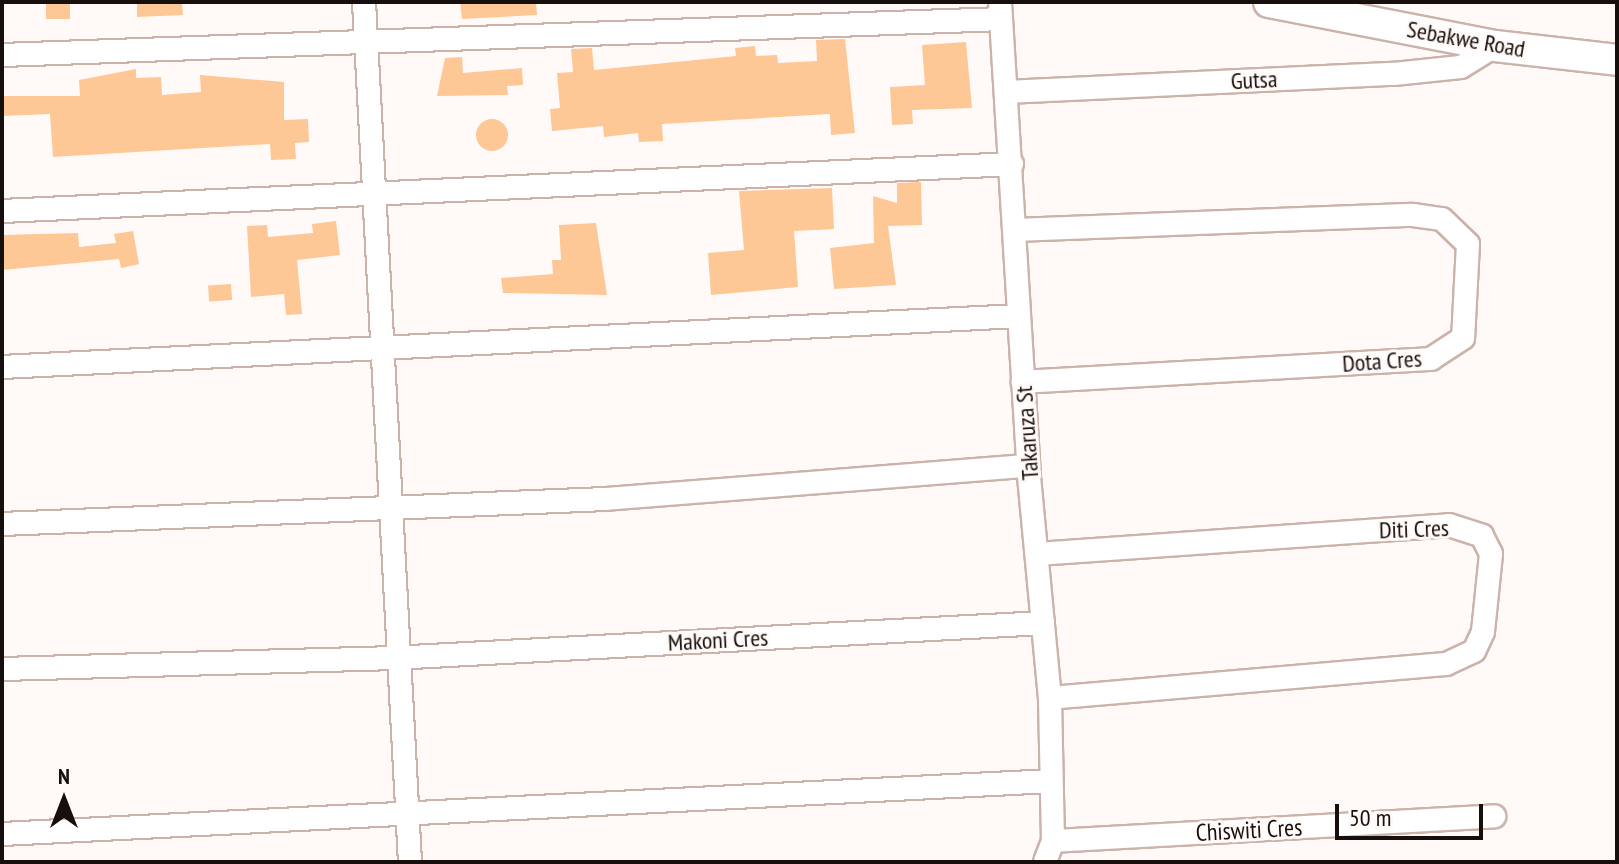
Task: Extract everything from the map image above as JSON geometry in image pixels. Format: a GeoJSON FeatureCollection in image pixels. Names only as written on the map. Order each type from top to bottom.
{"type":"FeatureCollection","features":[{"type":"Feature","properties":{"kind":"street"},"geometry":{"type":"LineString","coordinates":[[364,2],[373,193],[395,508],[393,658],[410,862]]}},
{"type":"Feature","properties":{"kind":"street","name":"Sebakwe Road"},"geometry":{"type":"LineString","coordinates":[[1269,2],[1495,46],[1617,60]]}},
{"type":"Feature","properties":{"kind":"street"},"geometry":{"type":"LineString","coordinates":[[2,55],[1001,11]]}},
{"type":"Feature","properties":{"kind":"street","name":"Takaruza St"},"geometry":{"type":"LineString","coordinates":[[1001,11],[1028,466],[1050,698],[1049,851]]}},
{"type":"Feature","properties":{"kind":"street","name":"Gutsa"},"geometry":{"type":"LineString","coordinates":[[1006,92],[1394,74],[1461,67],[1495,46]]}},
{"type":"Feature","properties":{"kind":"street"},"geometry":{"type":"LineString","coordinates":[[2,211],[1012,164]]}},
{"type":"Feature","properties":{"kind":"street","name":"Dota Cres"},"geometry":{"type":"LineString","coordinates":[[1015,230],[1413,215],[1442,219],[1468,244],[1463,338],[1431,359],[1023,382]]}},
{"type":"Feature","properties":{"kind":"street"},"geometry":{"type":"LineString","coordinates":[[2,367],[1019,316]]}},
{"type":"Feature","properties":{"kind":"street"},"geometry":{"type":"LineString","coordinates":[[2,524],[395,508],[1028,466]]}},
{"type":"Feature","properties":{"kind":"street","name":"Diti Cres"},"geometry":{"type":"LineString","coordinates":[[1037,554],[1449,525],[1482,536],[1491,554],[1483,632],[1474,651],[1446,664],[1050,698]]}},
{"type":"Feature","properties":{"kind":"street","name":"Makoni Cres"},"geometry":{"type":"LineString","coordinates":[[2,669],[393,658],[1043,623]]}},
{"type":"Feature","properties":{"kind":"street"},"geometry":{"type":"LineString","coordinates":[[2,834],[408,817],[1051,781]]}},
{"type":"Feature","properties":{"kind":"street","name":"Chiswiti Cres"},"geometry":{"type":"LineString","coordinates":[[1049,851],[1494,816]]}},
{"type":"Feature","properties":{"kind":"building"},"geometry":{"type":"Polygon","coordinates":[[[46,2],[70,2],[70,19],[46,19],[46,2]]]}},
{"type":"Feature","properties":{"kind":"building"},"geometry":{"type":"Polygon","coordinates":[[[137,2],[182,2],[183,15],[137,17],[137,2]]]}},
{"type":"Feature","properties":{"kind":"building"},"geometry":{"type":"Polygon","coordinates":[[[460,2],[536,2],[537,15],[462,19],[460,2]]]}},
{"type":"Feature","properties":{"kind":"building"},"geometry":{"type":"Polygon","coordinates":[[[845,39],[855,133],[831,135],[830,114],[662,124],[663,141],[639,142],[638,133],[604,137],[603,126],[552,131],[550,109],[560,108],[557,73],[573,72],[571,49],[592,48],[594,70],[736,56],[735,48],[755,46],[756,56],[777,55],[778,63],[817,61],[816,40],[845,39]]]}},
{"type":"Feature","properties":{"kind":"building"},"geometry":{"type":"Polygon","coordinates":[[[966,42],[972,108],[912,110],[913,124],[892,125],[890,87],[925,85],[922,45],[966,42]]]}},
{"type":"Feature","properties":{"kind":"building"},"geometry":{"type":"Polygon","coordinates":[[[462,57],[463,73],[522,68],[523,85],[507,86],[508,95],[437,96],[445,58],[462,57]]]}},
{"type":"Feature","properties":{"kind":"building"},"geometry":{"type":"Polygon","coordinates":[[[136,69],[136,78],[161,77],[162,95],[201,92],[200,75],[284,82],[284,120],[308,119],[309,142],[295,143],[296,159],[271,160],[270,144],[53,157],[50,114],[2,116],[2,96],[80,96],[79,80],[136,69]]]}},
{"type":"Feature","properties":{"kind":"building"},"geometry":{"type":"Polygon","coordinates":[[[492,119],[504,123],[508,135],[504,147],[492,151],[480,147],[476,135],[480,123],[492,119]]]}},
{"type":"Feature","properties":{"kind":"building"},"geometry":{"type":"Polygon","coordinates":[[[921,182],[922,225],[888,226],[896,285],[834,289],[830,248],[874,243],[873,196],[897,203],[897,183],[921,182]]]}},
{"type":"Feature","properties":{"kind":"building"},"geometry":{"type":"Polygon","coordinates":[[[832,188],[834,229],[794,231],[798,287],[711,295],[708,253],[744,250],[739,191],[832,188]]]}},
{"type":"Feature","properties":{"kind":"building"},"geometry":{"type":"Polygon","coordinates":[[[336,221],[340,255],[297,260],[302,314],[286,315],[284,294],[251,297],[247,226],[267,225],[268,237],[313,233],[312,224],[336,221]]]}},
{"type":"Feature","properties":{"kind":"building"},"geometry":{"type":"Polygon","coordinates":[[[596,223],[607,295],[503,293],[501,278],[553,274],[552,260],[561,260],[559,225],[596,223]]]}},
{"type":"Feature","properties":{"kind":"building"},"geometry":{"type":"Polygon","coordinates":[[[133,231],[139,264],[121,268],[119,259],[2,270],[2,235],[78,233],[79,247],[116,243],[114,234],[133,231]]]}},
{"type":"Feature","properties":{"kind":"building"},"geometry":{"type":"Polygon","coordinates":[[[231,284],[232,300],[209,302],[208,286],[231,284]]]}}]}
